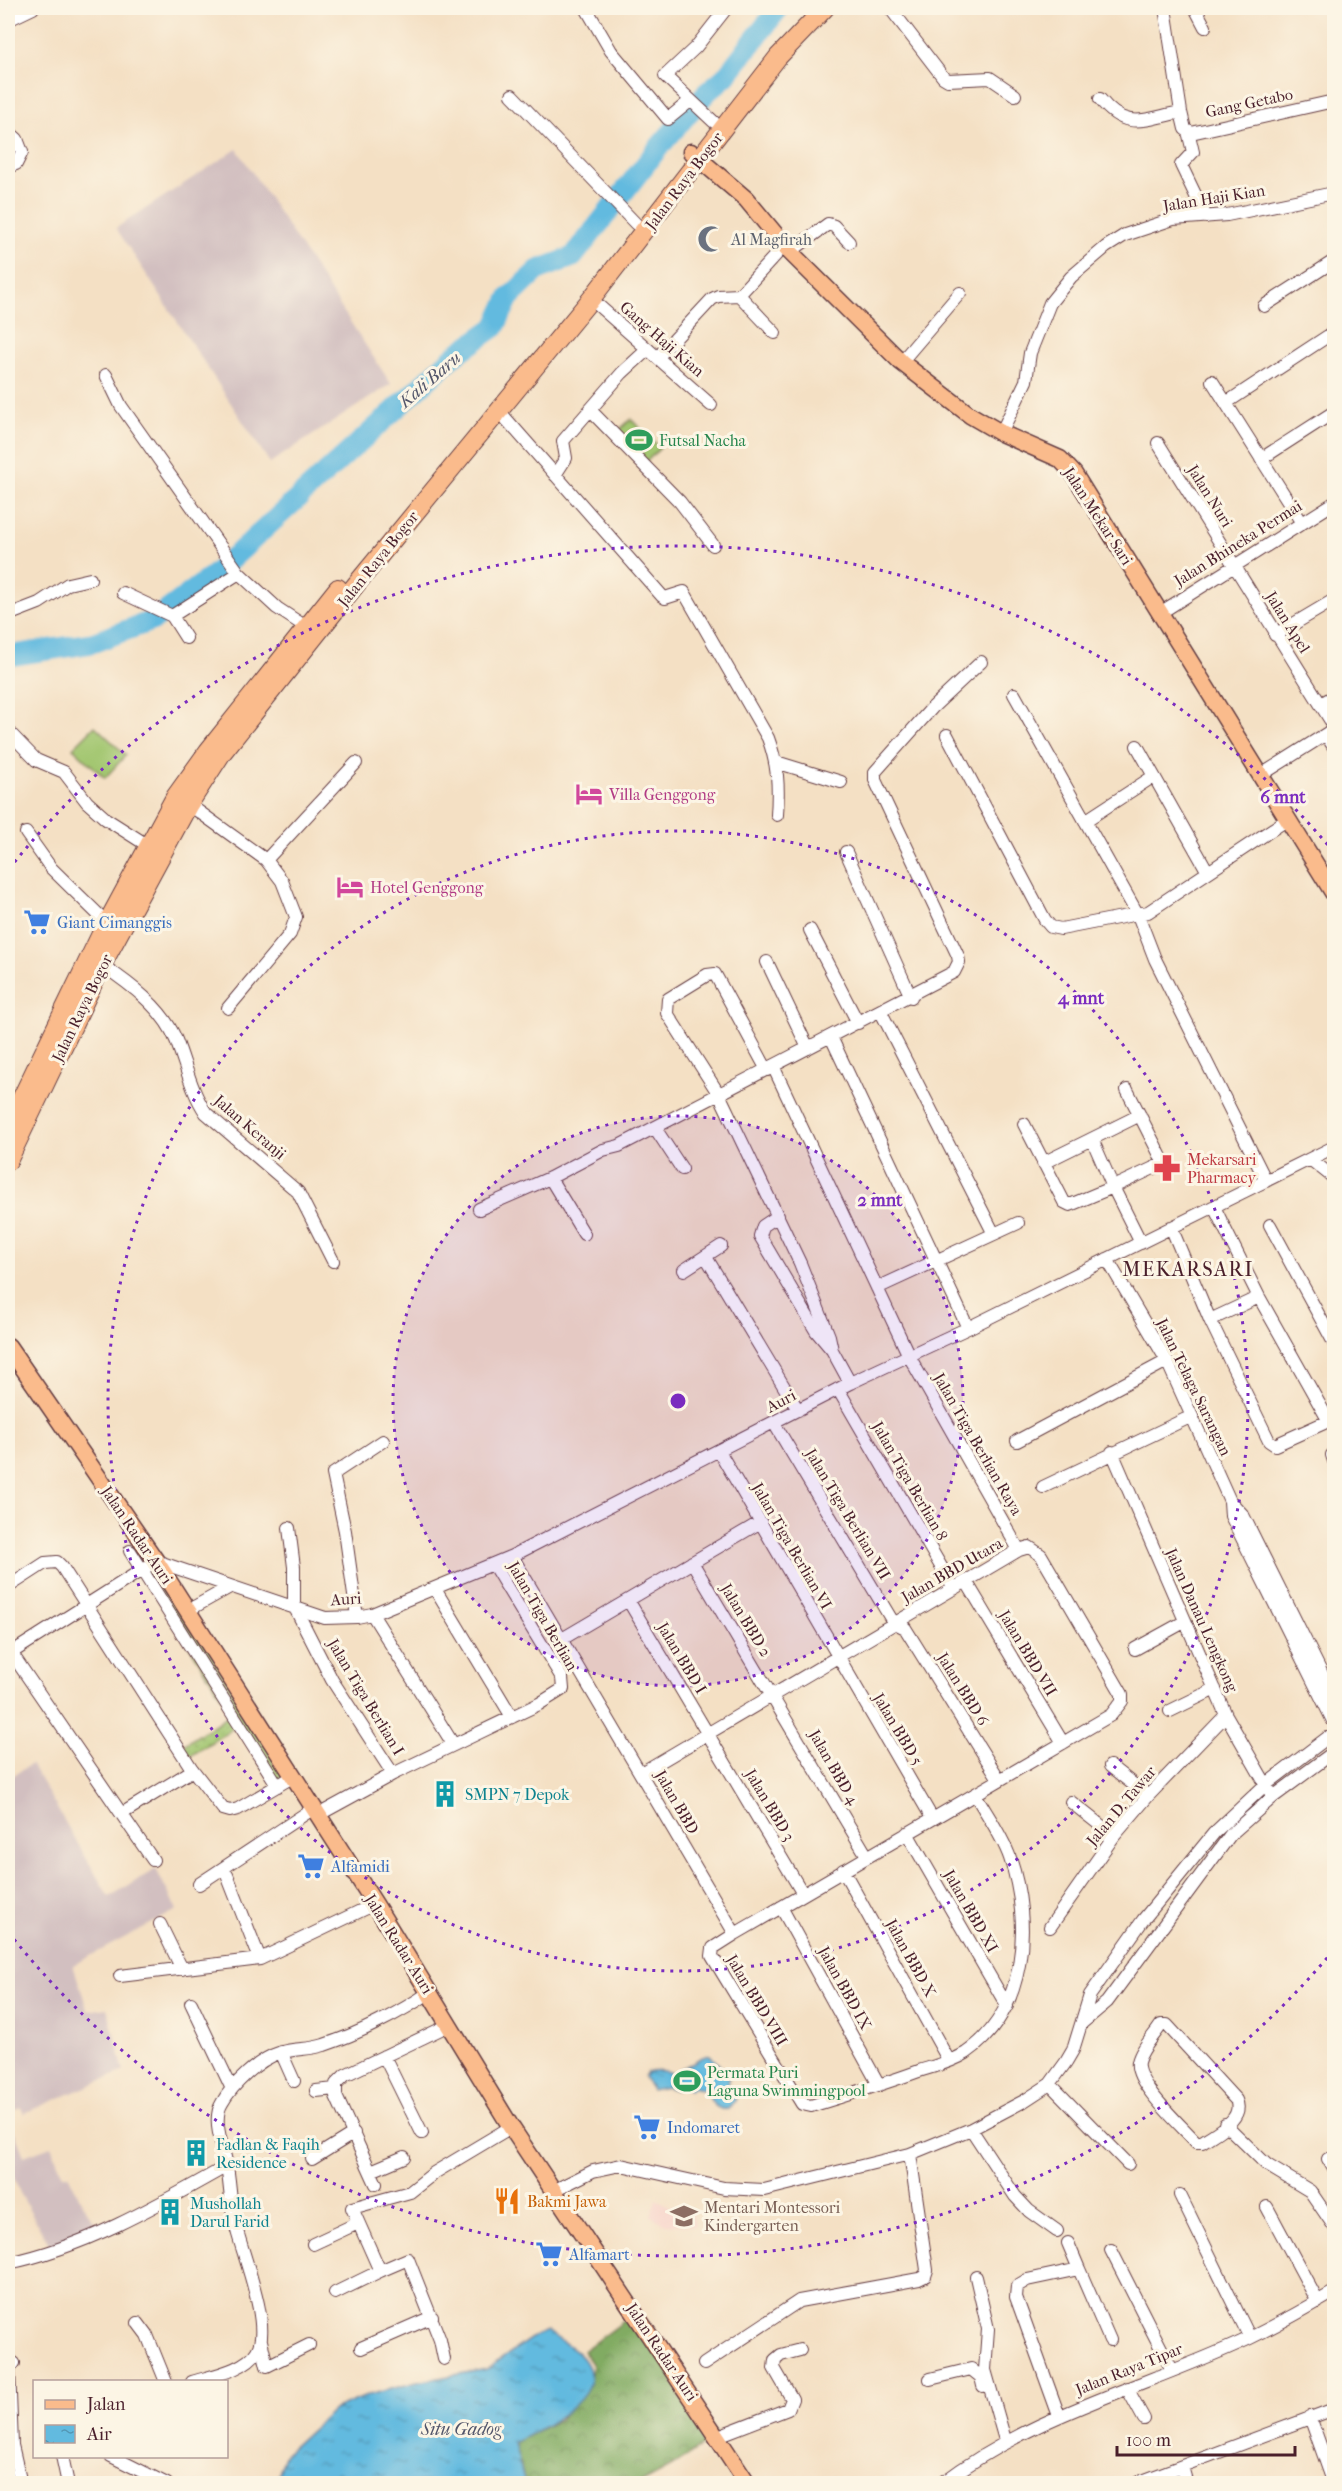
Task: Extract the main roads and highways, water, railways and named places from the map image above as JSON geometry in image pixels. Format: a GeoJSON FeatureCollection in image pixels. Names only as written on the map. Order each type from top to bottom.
{"type":"FeatureCollection","features":[{"type":"Feature","properties":{"kind":"highway","name":"Jalan Raya Bogor"},"geometry":{"type":"LineString","coordinates":[[696,156],[709,117],[811,8]]}},
{"type":"Feature","properties":{"kind":"highway","name":"Jalan Raya Bogor"},"geometry":{"type":"LineString","coordinates":[[8,1161],[29,1100],[107,923],[147,845],[591,299],[696,156],[778,57],[825,8]]}},
{"type":"Feature","properties":{"kind":"highway","name":"Jalan Raya Bogor"},"geometry":{"type":"LineString","coordinates":[[8,1126],[29,1100],[102,965],[208,751],[306,627],[636,224],[656,209]]}},
{"type":"Feature","properties":{"kind":"main road","name":"Jalan Mekar Sari"},"geometry":{"type":"LineString","coordinates":[[696,156],[746,199],[787,249],[901,362],[962,408],[1001,433],[1060,459],[1074,474],[1335,894]]}},
{"type":"Feature","properties":{"kind":"main road","name":"Jalan Radar Auri"},"geometry":{"type":"LineString","coordinates":[[8,1346],[156,1561],[375,1904],[511,2127],[555,2190],[748,2484]]}},
{"type":"Feature","properties":{"kind":"water","name":"Permata Puri Laguna Swimmingpool"},"geometry":{"type":"Polygon","coordinates":[[[710,2055],[729,2076],[728,2089],[736,2099],[729,2109],[720,2109],[714,2105],[706,2090],[693,2087],[690,2090],[680,2085],[676,2090],[667,2087],[652,2090],[644,2078],[647,2072],[656,2071],[679,2076],[680,2069],[710,2055]]]}},
{"type":"Feature","properties":{"kind":"water","name":"Situ Gadog"},"geometry":{"type":"Polygon","coordinates":[[[547,2331],[584,2359],[591,2377],[587,2389],[566,2412],[538,2431],[514,2443],[525,2483],[275,2483],[284,2455],[333,2410],[369,2395],[417,2382],[487,2369],[533,2337],[547,2331]]]}},
{"type":"Feature","properties":{"kind":"waterway","name":"Kali Baru"},"geometry":{"type":"LineString","coordinates":[[8,656],[92,643],[154,620],[216,573],[454,356],[495,327],[509,298],[538,270],[573,257],[659,147],[706,93],[725,77],[779,8]]}},
{"type":"Feature","properties":{"kind":"place","name":"Al Magfirah"},"geometry":{"type":"Point","coordinates":[711,239]}},
{"type":"Feature","properties":{"kind":"place","name":"Futsal Nacha"},"geometry":{"type":"Point","coordinates":[639,440]}},
{"type":"Feature","properties":{"kind":"place","name":"Villa Genggong"},"geometry":{"type":"Point","coordinates":[589,794]}},
{"type":"Feature","properties":{"kind":"place","name":"Hotel Genggong"},"geometry":{"type":"Point","coordinates":[350,887]}},
{"type":"Feature","properties":{"kind":"place","name":"Giant Cimanggis"},"geometry":{"type":"Point","coordinates":[37,922]}},
{"type":"Feature","properties":{"kind":"place","name":"Mekarsari Pharmacy"},"geometry":{"type":"Point","coordinates":[1167,1168]}},
{"type":"Feature","properties":{"kind":"place","name":"SMPN 7 Depok"},"geometry":{"type":"Point","coordinates":[445,1794]}},
{"type":"Feature","properties":{"kind":"place","name":"Alfamidi"},"geometry":{"type":"Point","coordinates":[311,1866]}},
{"type":"Feature","properties":{"kind":"place","name":"Permata Puri Laguna Swimmingpool"},"geometry":{"type":"Point","coordinates":[687,2081]}},
{"type":"Feature","properties":{"kind":"place","name":"Indomaret"},"geometry":{"type":"Point","coordinates":[647,2127]}},
{"type":"Feature","properties":{"kind":"place","name":"Fadlan & Faqih Residence"},"geometry":{"type":"Point","coordinates":[196,2153]}},
{"type":"Feature","properties":{"kind":"place","name":"Bakmi Jawa"},"geometry":{"type":"Point","coordinates":[507,2201]}},
{"type":"Feature","properties":{"kind":"place","name":"Mushollah Darul Farid"},"geometry":{"type":"Point","coordinates":[170,2212]}},
{"type":"Feature","properties":{"kind":"place","name":"Mentari Montessori Kindergarten"},"geometry":{"type":"Point","coordinates":[684,2216]}},
{"type":"Feature","properties":{"kind":"place","name":"Alfamart"},"geometry":{"type":"Point","coordinates":[549,2254]}},
{"type":"Feature","properties":{"kind":"district","name":"MEKARSARI"},"geometry":{"type":"Point","coordinates":[1188,1269]}}]}
